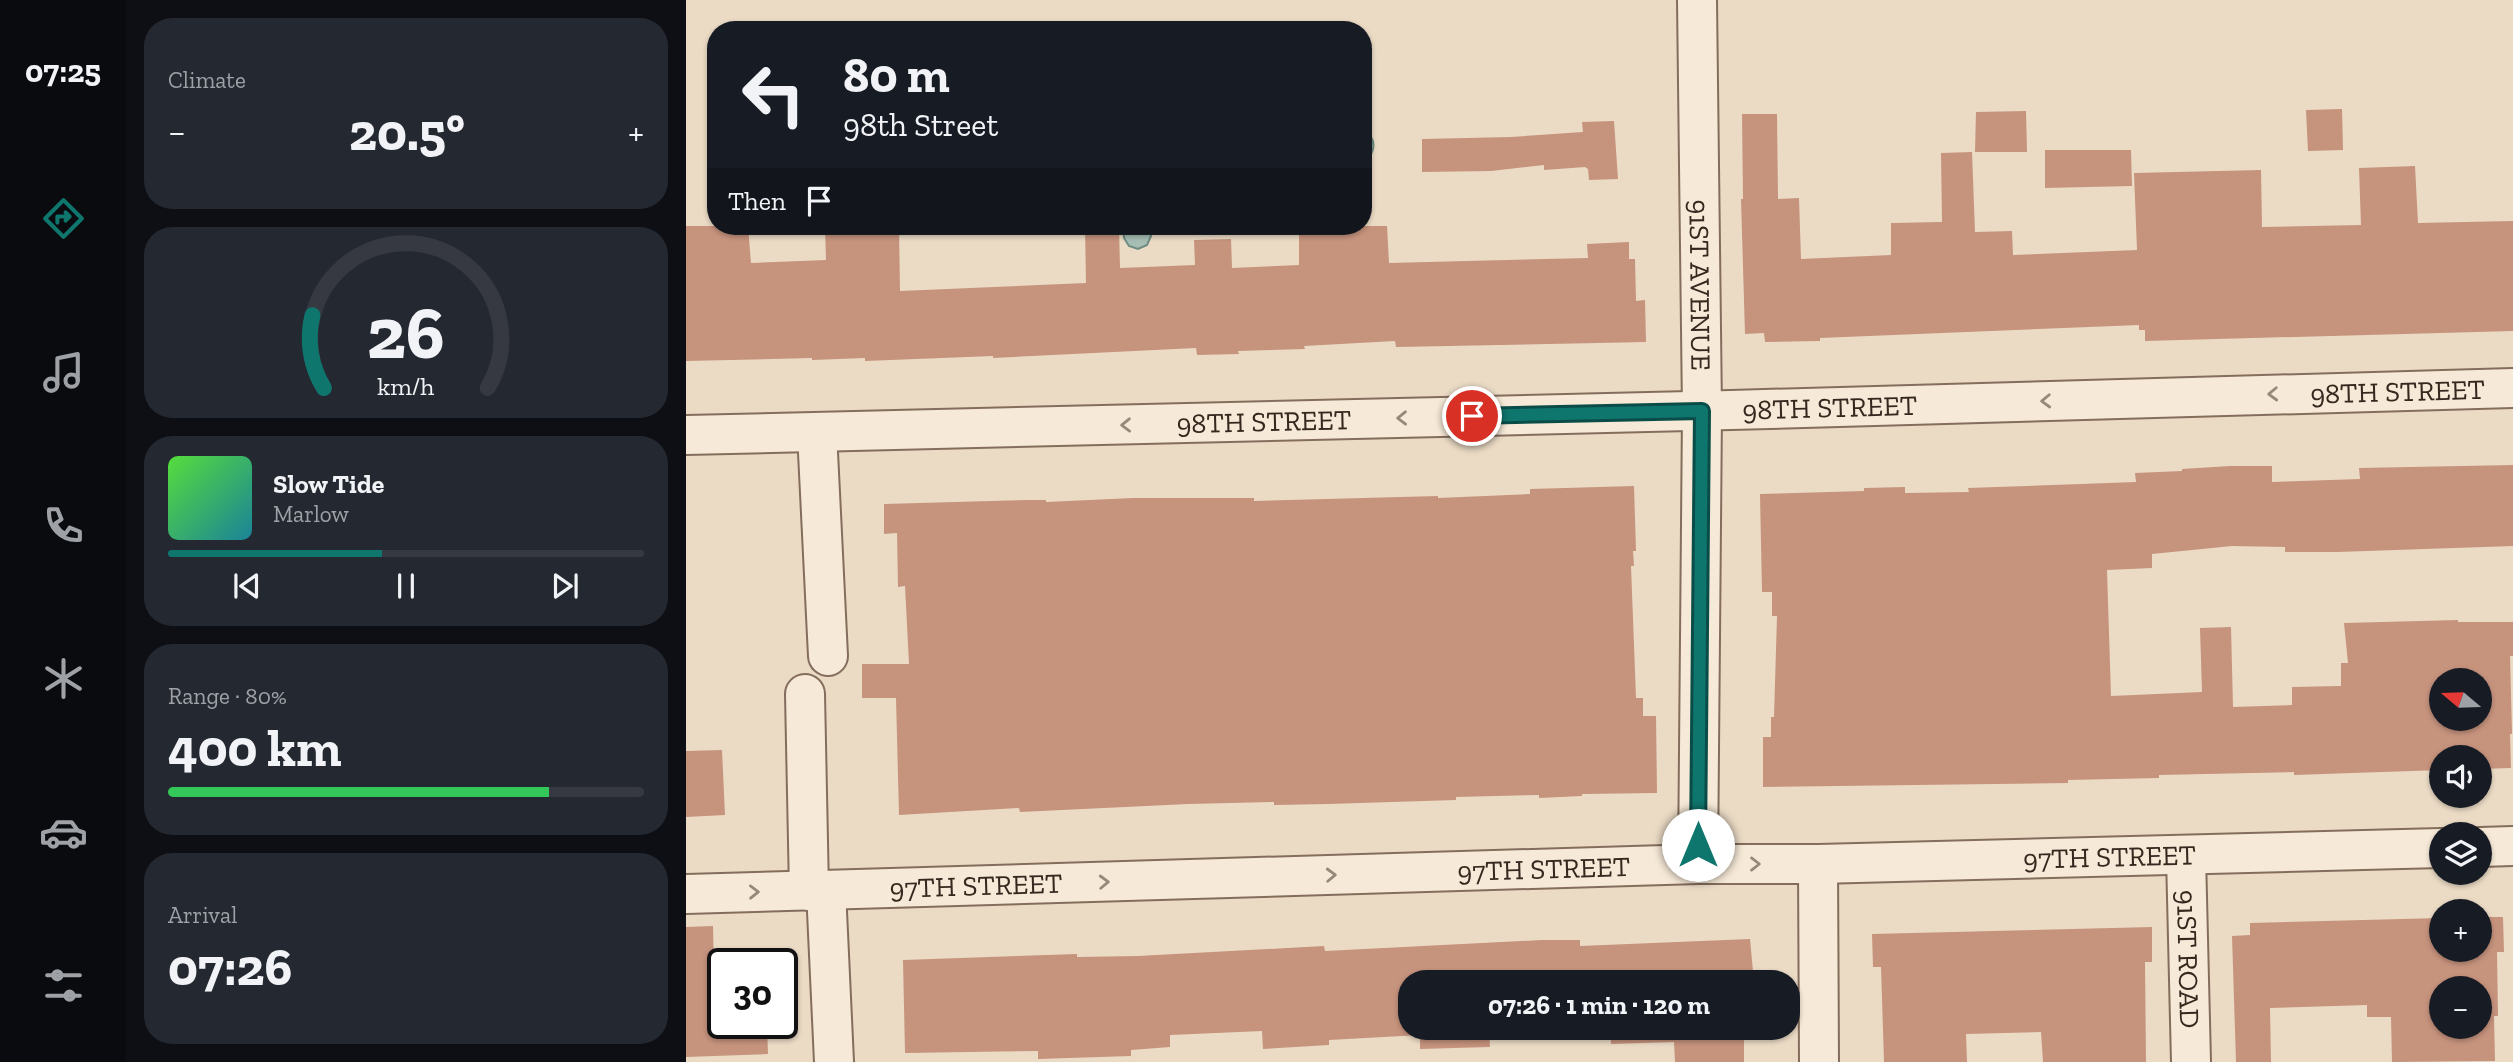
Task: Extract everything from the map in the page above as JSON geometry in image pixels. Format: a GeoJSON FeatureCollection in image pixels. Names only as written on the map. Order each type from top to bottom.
{"type":"FeatureCollection","features":[{"type":"Feature","properties":{"kind":"street","name":"91ST AVENUE"},"geometry":{"type":"LineString","coordinates":[[1697,0],[1702,411],[1698,864]]}},
{"type":"Feature","properties":{"kind":"street","name":"98TH STREET"},"geometry":{"type":"LineString","coordinates":[[686,435],[1702,411],[2513,388]]}},
{"type":"Feature","properties":{"kind":"street"},"geometry":{"type":"LineString","coordinates":[[817,432],[828,656]]}},
{"type":"Feature","properties":{"kind":"street"},"geometry":{"type":"LineString","coordinates":[[805,694],[818,890],[834,1062]]}},
{"type":"Feature","properties":{"kind":"street"},"geometry":{"type":"LineString","coordinates":[[2492,847],[2513,846]]}},
{"type":"Feature","properties":{"kind":"street","name":"97TH STREET"},"geometry":{"type":"LineString","coordinates":[[686,894],[1698,864],[1818,864],[2429,848]]}},
{"type":"Feature","properties":{"kind":"street","name":"91ST ROAD"},"geometry":{"type":"LineString","coordinates":[[2186,856],[2191,1062]]}},
{"type":"Feature","properties":{"kind":"street"},"geometry":{"type":"LineString","coordinates":[[1818,864],[1819,1062]]}},
{"type":"Feature","properties":{"kind":"shaded area"},"geometry":{"type":"Polygon","coordinates":[[[1124,235],[1151,236],[1147,245],[1138,249],[1129,246],[1124,235]]]}},
{"type":"Feature","properties":{"kind":"building"},"geometry":{"type":"Polygon","coordinates":[[[2342,109],[2343,150],[2308,151],[2306,110],[2342,109]]]}},
{"type":"Feature","properties":{"kind":"building"},"geometry":{"type":"Polygon","coordinates":[[[2026,111],[2027,152],[1975,152],[1976,112],[2026,111]]]}},
{"type":"Feature","properties":{"kind":"building"},"geometry":{"type":"Polygon","coordinates":[[[1742,114],[1777,114],[1778,199],[1799,198],[1801,259],[1891,255],[1891,223],[1942,222],[1941,153],[1972,152],[1975,232],[2012,231],[2013,255],[2137,250],[2134,173],[2261,170],[2262,227],[2361,225],[2359,168],[2415,166],[2418,223],[2513,221],[2513,331],[2145,341],[2145,330],[2139,330],[2139,325],[1765,342],[1764,333],[1745,334],[1741,199],[1742,114]]]}},
{"type":"Feature","properties":{"kind":"building"},"geometry":{"type":"Polygon","coordinates":[[[1614,121],[1618,179],[1589,180],[1588,169],[1585,167],[1544,170],[1544,165],[1491,171],[1422,172],[1422,139],[1583,132],[1582,122],[1614,121]]]}},
{"type":"Feature","properties":{"kind":"building"},"geometry":{"type":"Polygon","coordinates":[[[2045,150],[2131,150],[2132,186],[2045,188],[2045,150]]]}},
{"type":"Feature","properties":{"kind":"building"},"geometry":{"type":"Polygon","coordinates":[[[686,226],[707,226],[707,235],[749,235],[751,263],[826,260],[825,235],[899,235],[900,291],[1086,283],[1085,235],[1119,235],[1120,268],[1195,265],[1194,240],[1231,239],[1232,268],[1299,265],[1299,235],[1372,235],[1372,226],[1387,226],[1389,263],[1588,258],[1587,244],[1629,242],[1629,259],[1635,259],[1636,301],[1645,300],[1646,342],[1396,347],[1395,341],[1304,346],[1305,349],[1238,351],[1239,354],[1197,355],[1196,348],[993,358],[686,361],[686,226]]]}},
{"type":"Feature","properties":{"kind":"building"},"geometry":{"type":"Polygon","coordinates":[[[2513,465],[2513,546],[2285,552],[2285,547],[2232,546],[2152,554],[2152,568],[2107,570],[2111,696],[2202,692],[2200,628],[2231,627],[2233,707],[2292,705],[2292,687],[2341,686],[2341,663],[2348,663],[2344,623],[2458,620],[2513,622],[2513,656],[2510,656],[2511,768],[2492,769],[2492,745],[2429,745],[2429,770],[2294,775],[2294,772],[2159,775],[2159,778],[2068,780],[2068,783],[1763,787],[1763,737],[1771,737],[1771,717],[1774,717],[1777,616],[1772,616],[1772,592],[1762,592],[1760,494],[1905,487],[1905,493],[1969,492],[1968,488],[2136,482],[2135,473],[2230,466],[2272,466],[2272,482],[2360,479],[2359,468],[2513,465]]]}},
{"type":"Feature","properties":{"kind":"building"},"geometry":{"type":"Polygon","coordinates":[[[1634,486],[1636,551],[1633,551],[1634,566],[1631,566],[1636,698],[1643,698],[1643,716],[1656,716],[1657,793],[1582,794],[1539,798],[1539,795],[1456,797],[1456,800],[1328,804],[1188,804],[1020,812],[1019,808],[899,815],[896,698],[862,698],[862,664],[909,664],[905,586],[898,587],[897,533],[884,534],[884,504],[1133,498],[1254,498],[1254,501],[1438,498],[1530,494],[1530,489],[1634,486]]]}},
{"type":"Feature","properties":{"kind":"building"},"geometry":{"type":"Polygon","coordinates":[[[722,750],[725,815],[686,817],[686,751],[722,750]]]}},
{"type":"Feature","properties":{"kind":"building"},"geometry":{"type":"Polygon","coordinates":[[[2492,917],[2503,917],[2504,952],[2497,952],[2498,1016],[2494,1016],[2495,1061],[2392,1062],[2391,1017],[2367,1017],[2367,1005],[2270,1008],[2271,1062],[2236,1062],[2232,936],[2250,935],[2250,923],[2429,918],[2429,962],[2492,962],[2492,917]]]}},
{"type":"Feature","properties":{"kind":"building"},"geometry":{"type":"Polygon","coordinates":[[[713,926],[713,948],[707,948],[707,1039],[768,1039],[768,1054],[686,1057],[686,927],[713,926]]]}},
{"type":"Feature","properties":{"kind":"building"},"geometry":{"type":"Polygon","coordinates":[[[2152,927],[2152,962],[2145,962],[2146,1062],[2043,1062],[2041,1032],[1966,1034],[1967,1062],[1884,1062],[1881,967],[1873,967],[1872,934],[2152,927]]]}},
{"type":"Feature","properties":{"kind":"building"},"geometry":{"type":"Polygon","coordinates":[[[1750,939],[1753,970],[1398,970],[1398,1036],[1329,1040],[1329,1045],[1263,1049],[1262,1031],[1170,1035],[1170,1047],[1131,1050],[1131,1056],[1038,1059],[1038,1051],[905,1053],[903,960],[1077,954],[1077,957],[1138,956],[1324,946],[1325,951],[1542,940],[1580,940],[1580,946],[1750,939]]]}},
{"type":"Feature","properties":{"kind":"building"},"geometry":{"type":"Polygon","coordinates":[[[1420,1040],[1490,1040],[1490,1047],[1420,1049],[1420,1040]]]}},
{"type":"Feature","properties":{"kind":"building"},"geometry":{"type":"Polygon","coordinates":[[[1611,1040],[1744,1040],[1744,1062],[1675,1062],[1674,1042],[1611,1044],[1611,1040]]]}},
{"type":"Feature","properties":{"kind":"route"},"geometry":{"type":"LineString","coordinates":[[1472,416],[1702,411],[1698,845]]}}]}
